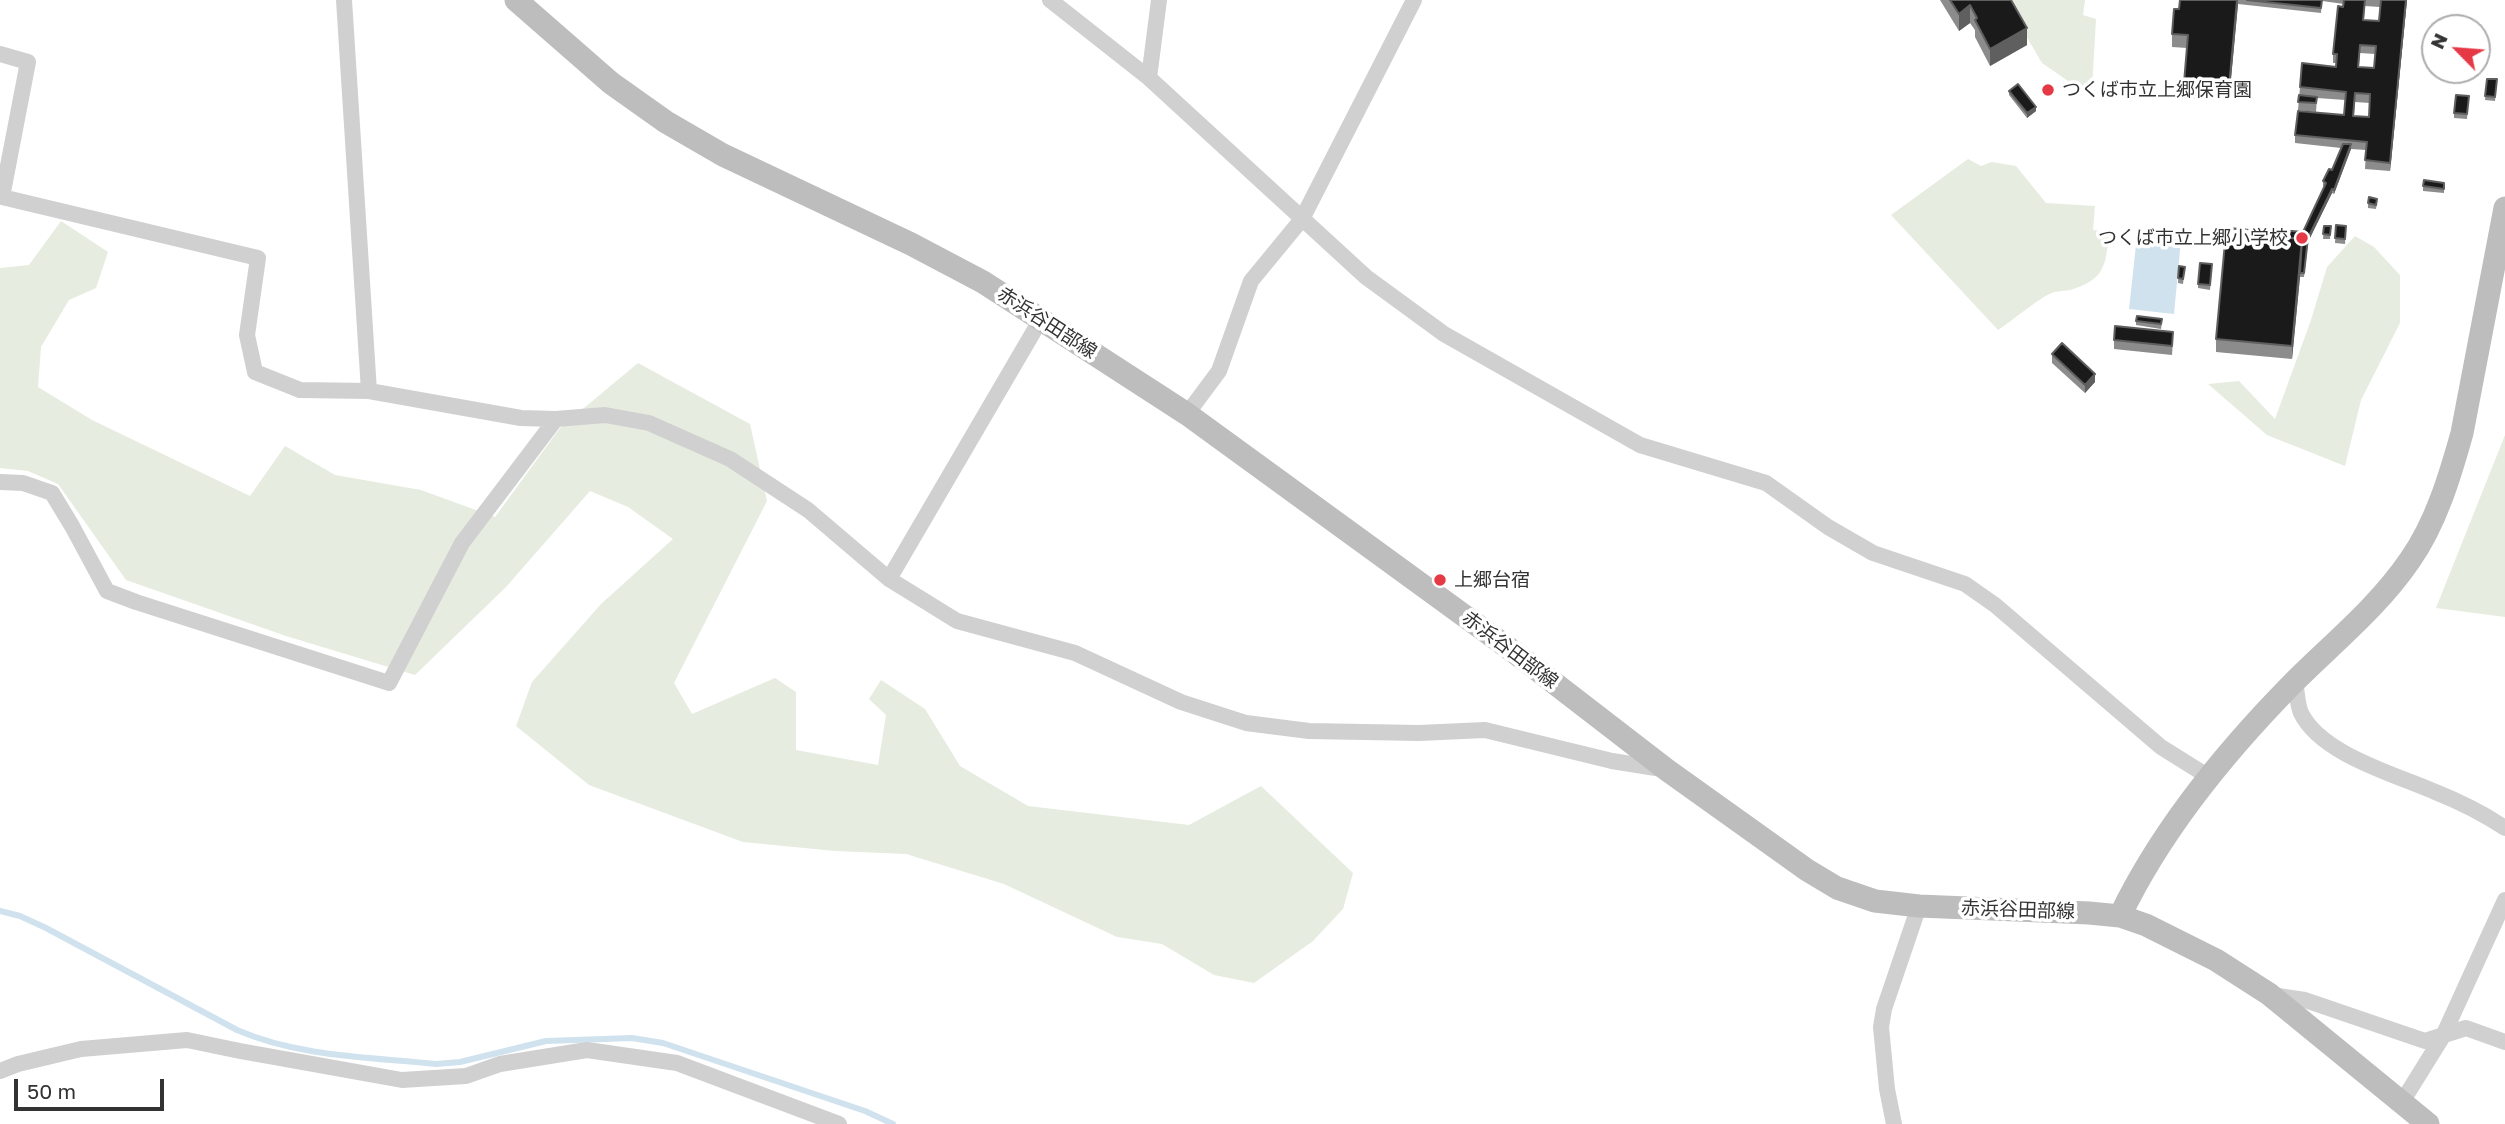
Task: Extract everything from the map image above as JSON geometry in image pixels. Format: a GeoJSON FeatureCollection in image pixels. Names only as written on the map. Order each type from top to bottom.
{"type":"FeatureCollection","features":[{"type":"Feature","properties":{"kind":"main road","name":"赤浜谷田部線"},"geometry":{"type":"LineString","coordinates":[[516,0],[611,83],[666,122],[723,155],[911,244],[983,282],[1187,414],[1503,644],[1668,770],[1787,856],[1838,888],[1875,901],[2120,916],[2167,935],[2216,960],[2269,994],[2428,1124]]}},
{"type":"Feature","properties":{"kind":"main road"},"geometry":{"type":"LineString","coordinates":[[2120,916],[2174,825],[2209,776],[2295,681],[2398,577],[2424,536],[2452,468],[2469,401],[2505,208]]}},
{"type":"Feature","properties":{"kind":"street"},"geometry":{"type":"LineString","coordinates":[[344,0],[369,391]]}},
{"type":"Feature","properties":{"kind":"street"},"geometry":{"type":"LineString","coordinates":[[1049,0],[1149,78],[1366,277],[1444,334],[1640,445],[1766,483],[1828,527],[1873,553],[1965,584],[1995,605],[2161,747],[2209,776]]}},
{"type":"Feature","properties":{"kind":"street"},"geometry":{"type":"LineString","coordinates":[[1149,78],[1159,0]]}},
{"type":"Feature","properties":{"kind":"street"},"geometry":{"type":"LineString","coordinates":[[1187,414],[1219,371],[1251,281],[1302,219],[1413,0]]}},
{"type":"Feature","properties":{"kind":"street"},"geometry":{"type":"LineString","coordinates":[[0,54],[28,62],[2,197],[258,258],[247,335],[255,372],[300,390],[369,391],[521,418],[556,419],[605,415],[649,423],[730,459],[808,510],[890,579],[957,621],[1074,653],[1181,702],[1246,723],[1308,731],[1419,733],[1485,730],[1612,761],[1668,770]]}},
{"type":"Feature","properties":{"kind":"street"},"geometry":{"type":"LineString","coordinates":[[890,579],[1041,319]]}},
{"type":"Feature","properties":{"kind":"street"},"geometry":{"type":"LineString","coordinates":[[0,482],[23,484],[51,493],[107,591],[389,682],[462,543],[556,419]]}},
{"type":"Feature","properties":{"kind":"street"},"geometry":{"type":"LineString","coordinates":[[2295,681],[2301,713],[2321,737],[2358,761],[2436,792],[2491,818],[2505,828]]}},
{"type":"Feature","properties":{"kind":"street"},"geometry":{"type":"LineString","coordinates":[[2402,1102],[2443,1036],[2505,900]]}},
{"type":"Feature","properties":{"kind":"street"},"geometry":{"type":"LineString","coordinates":[[1894,1124],[1887,1088],[1881,1027],[1884,1009],[1919,905]]}},
{"type":"Feature","properties":{"kind":"street"},"geometry":{"type":"LineString","coordinates":[[2269,994],[2305,1000],[2425,1041],[2466,1028],[2505,1042]]}},
{"type":"Feature","properties":{"kind":"street"},"geometry":{"type":"LineString","coordinates":[[0,1071],[80,1049],[187,1040],[402,1080],[466,1076],[500,1064],[587,1050],[677,1063],[839,1124]]}},
{"type":"Feature","properties":{"kind":"shaded area"},"geometry":{"type":"Polygon","coordinates":[[[2005,0],[2085,0],[2083,15],[2096,19],[2092,89],[2071,83],[2042,63],[2005,0]]]}},
{"type":"Feature","properties":{"kind":"shaded area"},"geometry":{"type":"Polygon","coordinates":[[[1968,159],[1981,166],[1992,162],[2016,166],[2046,203],[2095,206],[2093,230],[2109,232],[2105,262],[2097,276],[2082,286],[2048,295],[1998,330],[1891,215],[1968,159]]]}},
{"type":"Feature","properties":{"kind":"shaded area"},"geometry":{"type":"Polygon","coordinates":[[[61,221],[108,252],[96,288],[69,300],[41,347],[38,387],[92,420],[250,496],[285,446],[335,475],[421,490],[495,517],[560,428],[638,363],[750,424],[767,501],[674,683],[692,714],[775,678],[796,692],[796,750],[878,765],[886,715],[869,699],[881,680],[925,709],[960,766],[1028,806],[1189,825],[1261,786],[1353,873],[1343,909],[1313,941],[1254,983],[1214,975],[1162,944],[1117,937],[1004,884],[906,854],[835,851],[743,842],[589,785],[516,726],[532,682],[601,604],[673,539],[628,507],[590,491],[506,587],[415,675],[286,636],[126,580],[58,484],[28,471],[0,468],[0,268],[29,265],[61,221]]]}},
{"type":"Feature","properties":{"kind":"shaded area"},"geometry":{"type":"Polygon","coordinates":[[[2355,236],[2374,247],[2400,275],[2400,323],[2361,400],[2345,466],[2267,435],[2208,384],[2239,381],[2275,419],[2327,267],[2355,236]]]}},
{"type":"Feature","properties":{"kind":"shaded area"},"geometry":{"type":"Polygon","coordinates":[[[2505,435],[2505,617],[2436,608],[2505,435]]]}},
{"type":"Feature","properties":{"kind":"water"},"geometry":{"type":"Polygon","coordinates":[[[2137,236],[2181,240],[2174,314],[2129,309],[2137,236]]]}},
{"type":"Feature","properties":{"kind":"building"},"geometry":{"type":"Polygon","coordinates":[[[1950,0],[2011,0],[2027,28],[1990,49],[1970,5],[1959,14],[1950,0]]]}},
{"type":"Feature","properties":{"kind":"building"},"geometry":{"type":"Polygon","coordinates":[[[2180,0],[2237,0],[2229,87],[2203,84],[2202,87],[2184,83],[2188,35],[2172,34],[2174,9],[2179,9],[2180,0]]]}},
{"type":"Feature","properties":{"kind":"building"},"geometry":{"type":"Polygon","coordinates":[[[2247,0],[2322,0],[2321,8],[2247,0]]]}},
{"type":"Feature","properties":{"kind":"building"},"geometry":{"type":"Polygon","coordinates":[[[2344,0],[2365,0],[2363,20],[2379,21],[2381,0],[2406,0],[2390,163],[2365,160],[2367,142],[2295,135],[2298,111],[2344,115],[2346,92],[2300,87],[2302,63],[2336,67],[2337,54],[2333,54],[2338,6],[2343,7],[2344,0]],[[2360,45],[2358,67],[2374,68],[2376,46],[2360,45]],[[2355,93],[2353,116],[2369,117],[2370,94],[2355,93]]]}},
{"type":"Feature","properties":{"kind":"building"},"geometry":{"type":"Polygon","coordinates":[[[2491,79],[2497,79],[2495,97],[2485,96],[2486,84],[2491,84],[2491,79]]]}},
{"type":"Feature","properties":{"kind":"building"},"geometry":{"type":"Polygon","coordinates":[[[2018,84],[2036,107],[2027,113],[2009,91],[2018,84]]]}},
{"type":"Feature","properties":{"kind":"building"},"geometry":{"type":"Polygon","coordinates":[[[2299,95],[2317,97],[2316,103],[2298,102],[2299,95]]]}},
{"type":"Feature","properties":{"kind":"building"},"geometry":{"type":"Polygon","coordinates":[[[2456,95],[2469,96],[2467,114],[2454,113],[2456,95]]]}},
{"type":"Feature","properties":{"kind":"building"},"geometry":{"type":"Polygon","coordinates":[[[2343,144],[2351,144],[2334,190],[2332,189],[2308,238],[2304,273],[2300,273],[2302,239],[2229,233],[2229,228],[2280,233],[2281,230],[2303,232],[2326,183],[2323,181],[2329,169],[2332,170],[2343,144]]]}},
{"type":"Feature","properties":{"kind":"building"},"geometry":{"type":"Polygon","coordinates":[[[2424,180],[2444,183],[2444,189],[2423,186],[2424,180]]]}},
{"type":"Feature","properties":{"kind":"building"},"geometry":{"type":"Polygon","coordinates":[[[2369,197],[2377,199],[2376,205],[2368,203],[2369,197]]]}},
{"type":"Feature","properties":{"kind":"building"},"geometry":{"type":"Polygon","coordinates":[[[2336,225],[2346,226],[2345,239],[2335,238],[2336,225]]]}},
{"type":"Feature","properties":{"kind":"building"},"geometry":{"type":"Polygon","coordinates":[[[2324,226],[2331,226],[2330,235],[2323,234],[2324,226]]]}},
{"type":"Feature","properties":{"kind":"building"},"geometry":{"type":"Polygon","coordinates":[[[2226,232],[2302,239],[2292,346],[2216,339],[2226,232]]]}},
{"type":"Feature","properties":{"kind":"building"},"geometry":{"type":"Polygon","coordinates":[[[2200,263],[2212,264],[2210,285],[2198,284],[2200,263]]]}},
{"type":"Feature","properties":{"kind":"building"},"geometry":{"type":"Polygon","coordinates":[[[2179,266],[2185,267],[2183,279],[2178,278],[2179,266]]]}},
{"type":"Feature","properties":{"kind":"building"},"geometry":{"type":"Polygon","coordinates":[[[2137,316],[2162,319],[2161,324],[2136,321],[2137,316]]]}},
{"type":"Feature","properties":{"kind":"building"},"geometry":{"type":"Polygon","coordinates":[[[2115,326],[2173,332],[2172,346],[2114,340],[2115,326]]]}},
{"type":"Feature","properties":{"kind":"building"},"geometry":{"type":"Polygon","coordinates":[[[2062,343],[2095,374],[2085,385],[2052,354],[2062,343]]]}},
{"type":"Feature","properties":{"kind":"waterway"},"geometry":{"type":"LineString","coordinates":[[0,911],[20,916],[46,928],[237,1030],[285,1046],[436,1064],[460,1062],[546,1041],[632,1038],[663,1043],[865,1111],[893,1124]]}},
{"type":"Feature","properties":{"kind":"place","name":"つくば市立上郷保育園"},"geometry":{"type":"Point","coordinates":[2048,90]}},
{"type":"Feature","properties":{"kind":"place","name":"つくば市立上郷小学校"},"geometry":{"type":"Point","coordinates":[2302,238]}},
{"type":"Feature","properties":{"kind":"place","name":"上郷台宿"},"geometry":{"type":"Point","coordinates":[1440,580]}}]}
